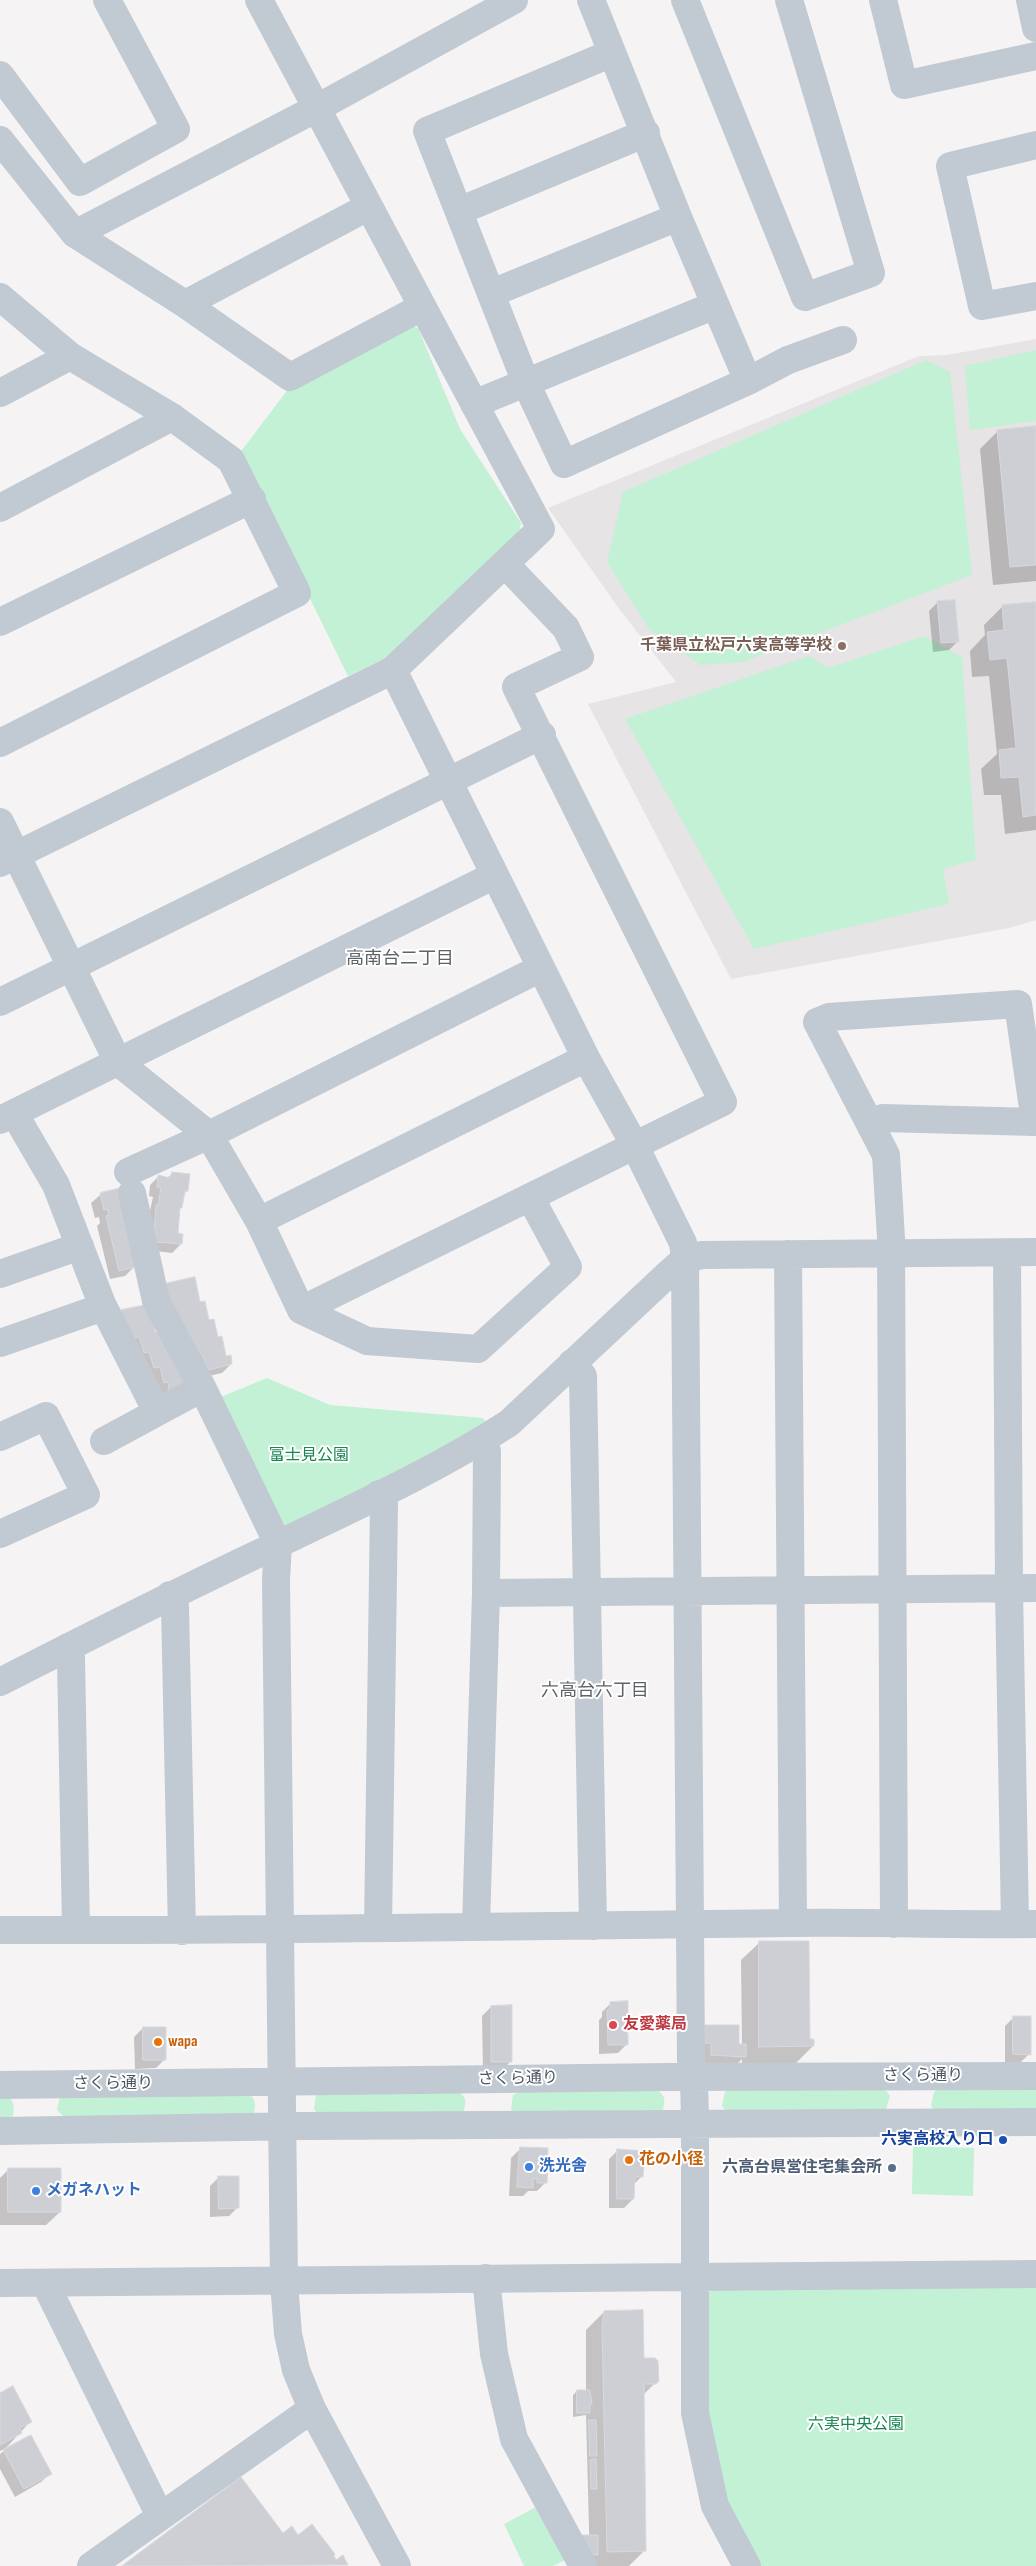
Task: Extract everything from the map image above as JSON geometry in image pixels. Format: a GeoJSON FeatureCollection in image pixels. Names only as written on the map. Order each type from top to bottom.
{"type":"FeatureCollection","features":[{"type":"Feature","properties":{"kind":"street"},"geometry":{"type":"LineString","coordinates":[[0,75],[80,182],[176,129],[107,0]]}},
{"type":"Feature","properties":{"kind":"street"},"geometry":{"type":"LineString","coordinates":[[8,859],[393,670],[542,529],[368,207],[259,0]]}},
{"type":"Feature","properties":{"kind":"street"},"geometry":{"type":"LineString","coordinates":[[591,0],[646,133],[678,217],[748,381]]}},
{"type":"Feature","properties":{"kind":"street"},"geometry":{"type":"LineString","coordinates":[[685,0],[805,297],[871,273],[789,0]]}},
{"type":"Feature","properties":{"kind":"street"},"geometry":{"type":"LineString","coordinates":[[883,0],[904,85],[1036,56]]}},
{"type":"Feature","properties":{"kind":"street"},"geometry":{"type":"LineString","coordinates":[[1030,0],[1036,28]]}},
{"type":"Feature","properties":{"kind":"street"},"geometry":{"type":"LineString","coordinates":[[75,234],[317,108],[508,1]]}},
{"type":"Feature","properties":{"kind":"street"},"geometry":{"type":"LineString","coordinates":[[612,53],[427,131],[492,292],[493,301],[526,383],[564,464],[748,381],[788,360],[843,340]]}},
{"type":"Feature","properties":{"kind":"street"},"geometry":{"type":"LineString","coordinates":[[460,211],[646,133]]}},
{"type":"Feature","properties":{"kind":"street"},"geometry":{"type":"LineString","coordinates":[[0,140],[75,234],[185,304],[290,377],[422,307]]}},
{"type":"Feature","properties":{"kind":"street"},"geometry":{"type":"LineString","coordinates":[[1036,145],[950,166],[982,306],[1036,296]]}},
{"type":"Feature","properties":{"kind":"street"},"geometry":{"type":"LineString","coordinates":[[185,304],[368,207]]}},
{"type":"Feature","properties":{"kind":"street"},"geometry":{"type":"LineString","coordinates":[[492,292],[678,217]]}},
{"type":"Feature","properties":{"kind":"street"},"geometry":{"type":"LineString","coordinates":[[0,297],[70,356],[172,417],[231,460],[297,593],[0,743]]}},
{"type":"Feature","properties":{"kind":"street"},"geometry":{"type":"LineString","coordinates":[[474,404],[715,305]]}},
{"type":"Feature","properties":{"kind":"street"},"geometry":{"type":"LineString","coordinates":[[0,392],[70,356]]}},
{"type":"Feature","properties":{"kind":"street"},"geometry":{"type":"LineString","coordinates":[[0,508],[172,417]]}},
{"type":"Feature","properties":{"kind":"street"},"geometry":{"type":"LineString","coordinates":[[0,622],[252,499]]}},
{"type":"Feature","properties":{"kind":"street"},"geometry":{"type":"LineString","coordinates":[[301,1310],[634,1144],[723,1102],[542,735],[516,687],[580,657],[566,628],[506,564]]}},
{"type":"Feature","properties":{"kind":"street"},"geometry":{"type":"LineString","coordinates":[[393,670],[447,782],[586,1058],[634,1144],[683,1243],[685,1259],[691,2060],[694,2076],[695,2123],[693,2277],[695,2413],[715,2506],[747,2566]]}},
{"type":"Feature","properties":{"kind":"street"},"geometry":{"type":"LineString","coordinates":[[0,1002],[542,735]]}},
{"type":"Feature","properties":{"kind":"street"},"geometry":{"type":"LineString","coordinates":[[0,822],[8,859],[70,967],[118,1062],[209,1135],[259,1221],[301,1310],[367,1341],[478,1349],[568,1267],[530,1197]]}},
{"type":"Feature","properties":{"kind":"street"},"geometry":{"type":"LineString","coordinates":[[157,1412],[103,1307],[56,1185],[7,1117],[495,875]]}},
{"type":"Feature","properties":{"kind":"street"},"geometry":{"type":"LineString","coordinates":[[397,2566],[312,2409],[296,2370],[288,2334],[284,2282],[282,2127],[276,1580],[278,1544],[202,1388],[156,1300],[130,1183],[209,1135],[541,968]]}},
{"type":"Feature","properties":{"kind":"street"},"geometry":{"type":"LineString","coordinates":[[870,1124],[883,1118],[1035,1122],[1018,1004],[829,1017],[817,1022],[886,1155],[890,1252],[894,1924]]}},
{"type":"Feature","properties":{"kind":"street"},"geometry":{"type":"LineString","coordinates":[[259,1221],[586,1058]]}},
{"type":"Feature","properties":{"kind":"street"},"geometry":{"type":"LineString","coordinates":[[0,1274],[80,1246]]}},
{"type":"Feature","properties":{"kind":"street"},"geometry":{"type":"LineString","coordinates":[[0,1682],[379,1494],[482,1440],[509,1423],[685,1259],[702,1255],[1036,1252]]}},
{"type":"Feature","properties":{"kind":"street"},"geometry":{"type":"LineString","coordinates":[[0,1930],[182,1931],[281,1928],[793,1923],[1025,1924],[1009,1589],[1007,1253]]}},
{"type":"Feature","properties":{"kind":"street"},"geometry":{"type":"LineString","coordinates":[[788,1254],[793,1923]]}},
{"type":"Feature","properties":{"kind":"street"},"geometry":{"type":"LineString","coordinates":[[0,1343],[103,1307]]}},
{"type":"Feature","properties":{"kind":"street"},"geometry":{"type":"LineString","coordinates":[[572,1363],[583,1376],[593,1926]]}},
{"type":"Feature","properties":{"kind":"street"},"geometry":{"type":"LineString","coordinates":[[104,1441],[202,1388]]}},
{"type":"Feature","properties":{"kind":"street"},"geometry":{"type":"LineString","coordinates":[[0,1437],[46,1416],[86,1495],[0,1534]]}},
{"type":"Feature","properties":{"kind":"street"},"geometry":{"type":"LineString","coordinates":[[476,1926],[486,1593],[487,1451],[482,1440]]}},
{"type":"Feature","properties":{"kind":"street"},"geometry":{"type":"LineString","coordinates":[[378,1927],[384,1504],[379,1494]]}},
{"type":"Feature","properties":{"kind":"street"},"geometry":{"type":"LineString","coordinates":[[486,1593],[1036,1588]]}},
{"type":"Feature","properties":{"kind":"street"},"geometry":{"type":"LineString","coordinates":[[170,1596],[175,1607],[182,1931]]}},
{"type":"Feature","properties":{"kind":"street"},"geometry":{"type":"LineString","coordinates":[[68,1647],[71,1658],[76,1930]]}},
{"type":"Feature","properties":{"kind":"street","name":"さくら通り"},"geometry":{"type":"LineString","coordinates":[[0,2085],[694,2076],[1036,2076]]}},
{"type":"Feature","properties":{"kind":"street"},"geometry":{"type":"LineString","coordinates":[[0,2131],[695,2123],[1036,2122]]}},
{"type":"Feature","properties":{"kind":"street"},"geometry":{"type":"LineString","coordinates":[[0,2283],[1036,2274]]}},
{"type":"Feature","properties":{"kind":"street"},"geometry":{"type":"LineString","coordinates":[[486,2278],[494,2354],[514,2439],[582,2566]]}},
{"type":"Feature","properties":{"kind":"street"},"geometry":{"type":"LineString","coordinates":[[45,2283],[160,2516]]}},
{"type":"Feature","properties":{"kind":"street"},"geometry":{"type":"LineString","coordinates":[[91,2566],[312,2409]]}},
{"type":"Feature","properties":{"kind":"shaded area","name":"千葉県立松戸六実高等学校"},"geometry":{"type":"Polygon","coordinates":[[[1036,339],[1036,920],[1009,928],[731,979],[588,704],[676,682],[620,610],[548,508],[919,356],[947,355],[1036,339]]]}},
{"type":"Feature","properties":{"kind":"green space"},"geometry":{"type":"Polygon","coordinates":[[[407,325],[418,328],[460,429],[521,523],[519,533],[386,658],[348,676],[239,454],[289,388],[407,325]]]}},
{"type":"Feature","properties":{"kind":"green space"},"geometry":{"type":"Polygon","coordinates":[[[1036,350],[1036,421],[970,430],[965,366],[1036,350]]]}},
{"type":"Feature","properties":{"kind":"green space"},"geometry":{"type":"Polygon","coordinates":[[[926,360],[950,372],[972,575],[743,662],[701,665],[649,629],[607,562],[623,492],[926,360]]]}},
{"type":"Feature","properties":{"kind":"green space"},"geometry":{"type":"Polygon","coordinates":[[[924,636],[962,657],[976,860],[943,869],[949,904],[754,949],[625,719],[809,656],[828,668],[924,636]]]}},
{"type":"Feature","properties":{"kind":"green space","name":"富士見公園"},"geometry":{"type":"Polygon","coordinates":[[[267,1378],[330,1405],[483,1418],[489,1427],[286,1528],[216,1399],[267,1378]]]}},
{"type":"Feature","properties":{"kind":"green space"},"geometry":{"type":"Polygon","coordinates":[[[1036,2087],[1036,2113],[934,2110],[931,2106],[934,2092],[940,2088],[1036,2087]]]}},
{"type":"Feature","properties":{"kind":"green space"},"geometry":{"type":"Polygon","coordinates":[[[730,2089],[885,2089],[890,2096],[886,2109],[725,2110],[722,2106],[725,2092],[730,2089]]]}},
{"type":"Feature","properties":{"kind":"green space"},"geometry":{"type":"Polygon","coordinates":[[[657,2090],[664,2098],[663,2110],[514,2113],[511,2109],[513,2095],[519,2092],[657,2090]]]}},
{"type":"Feature","properties":{"kind":"green space"},"geometry":{"type":"Polygon","coordinates":[[[457,2091],[464,2097],[465,2104],[464,2111],[455,2115],[317,2113],[314,2109],[316,2095],[457,2091]]]}},
{"type":"Feature","properties":{"kind":"green space"},"geometry":{"type":"Polygon","coordinates":[[[247,2093],[255,2102],[254,2113],[65,2118],[57,2110],[60,2096],[247,2093]]]}},
{"type":"Feature","properties":{"kind":"green space"},"geometry":{"type":"Polygon","coordinates":[[[0,2096],[11,2099],[14,2108],[13,2116],[0,2120],[0,2096]]]}},
{"type":"Feature","properties":{"kind":"green space"},"geometry":{"type":"Polygon","coordinates":[[[913,2146],[974,2148],[973,2196],[912,2194],[913,2146]]]}},
{"type":"Feature","properties":{"kind":"green space","name":"六実中央公園"},"geometry":{"type":"Polygon","coordinates":[[[1036,2282],[1036,2566],[760,2566],[724,2497],[709,2446],[705,2296],[718,2284],[1036,2282]]]}},
{"type":"Feature","properties":{"kind":"green space"},"geometry":{"type":"Polygon","coordinates":[[[538,2506],[567,2559],[553,2566],[524,2566],[504,2524],[538,2506]]]}},
{"type":"Feature","properties":{"kind":"building"},"geometry":{"type":"Polygon","coordinates":[[[1036,426],[1036,565],[1010,567],[997,430],[1036,426]]]}},
{"type":"Feature","properties":{"kind":"building"},"geometry":{"type":"Polygon","coordinates":[[[955,600],[959,642],[941,643],[937,601],[955,600]]]}},
{"type":"Feature","properties":{"kind":"building"},"geometry":{"type":"Polygon","coordinates":[[[1036,602],[1036,815],[1023,817],[1019,777],[1001,778],[999,750],[1016,748],[1007,658],[990,660],[987,632],[1004,630],[1002,605],[1036,602]]]}},
{"type":"Feature","properties":{"kind":"building"},"geometry":{"type":"Polygon","coordinates":[[[172,1172],[190,1174],[188,1191],[185,1191],[182,1208],[180,1208],[178,1233],[183,1234],[182,1244],[155,1242],[156,1205],[158,1205],[161,1188],[157,1187],[158,1175],[170,1178],[172,1172]]]}},
{"type":"Feature","properties":{"kind":"building"},"geometry":{"type":"Polygon","coordinates":[[[121,1188],[135,1267],[119,1271],[106,1216],[109,1215],[107,1209],[104,1210],[100,1193],[121,1188]]]}},
{"type":"Feature","properties":{"kind":"building"},"geometry":{"type":"Polygon","coordinates":[[[195,1277],[200,1302],[205,1301],[209,1320],[214,1319],[218,1337],[222,1336],[226,1356],[231,1355],[232,1364],[208,1370],[202,1354],[198,1352],[197,1348],[193,1348],[192,1338],[188,1337],[171,1318],[164,1284],[195,1277]]]}},
{"type":"Feature","properties":{"kind":"building"},"geometry":{"type":"Polygon","coordinates":[[[146,1305],[152,1312],[155,1332],[160,1331],[190,1386],[169,1390],[168,1382],[164,1383],[160,1367],[154,1368],[149,1352],[144,1353],[139,1337],[133,1338],[131,1330],[128,1331],[123,1325],[121,1310],[146,1305]]]}},
{"type":"Feature","properties":{"kind":"building"},"geometry":{"type":"Polygon","coordinates":[[[759,1941],[809,1941],[810,2039],[814,2039],[814,2046],[759,2047],[759,1941]]]}},
{"type":"Feature","properties":{"kind":"building"},"geometry":{"type":"Polygon","coordinates":[[[628,2001],[628,2045],[608,2045],[607,2010],[610,2010],[610,2002],[628,2001]]]}},
{"type":"Feature","properties":{"kind":"building"},"geometry":{"type":"Polygon","coordinates":[[[512,2005],[512,2062],[491,2062],[491,2006],[512,2005]]]}},
{"type":"Feature","properties":{"kind":"building"},"geometry":{"type":"Polygon","coordinates":[[[1013,2016],[1031,2016],[1031,2055],[1013,2054],[1013,2016]]]}},
{"type":"Feature","properties":{"kind":"building"},"geometry":{"type":"Polygon","coordinates":[[[705,2025],[739,2025],[739,2044],[746,2044],[746,2057],[711,2055],[711,2043],[705,2043],[705,2025]]]}},
{"type":"Feature","properties":{"kind":"building"},"geometry":{"type":"Polygon","coordinates":[[[143,2027],[166,2027],[166,2060],[143,2060],[143,2027]]]}},
{"type":"Feature","properties":{"kind":"building"},"geometry":{"type":"Polygon","coordinates":[[[520,2147],[548,2148],[547,2183],[537,2183],[537,2178],[533,2179],[533,2188],[517,2187],[520,2147]]]}},
{"type":"Feature","properties":{"kind":"building"},"geometry":{"type":"Polygon","coordinates":[[[617,2149],[645,2151],[643,2177],[635,2177],[634,2199],[617,2199],[617,2149]]]}},
{"type":"Feature","properties":{"kind":"building"},"geometry":{"type":"Polygon","coordinates":[[[8,2168],[61,2168],[61,2212],[8,2212],[8,2168]]]}},
{"type":"Feature","properties":{"kind":"building"},"geometry":{"type":"Polygon","coordinates":[[[218,2176],[239,2176],[239,2208],[219,2209],[218,2176]]]}},
{"type":"Feature","properties":{"kind":"building"},"geometry":{"type":"Polygon","coordinates":[[[643,2310],[644,2358],[655,2358],[658,2361],[659,2381],[656,2384],[644,2384],[646,2551],[607,2552],[602,2327],[604,2311],[643,2310]]]}},
{"type":"Feature","properties":{"kind":"building"},"geometry":{"type":"Polygon","coordinates":[[[13,2386],[32,2422],[20,2428],[22,2433],[0,2445],[0,2393],[13,2386]]]}},
{"type":"Feature","properties":{"kind":"building"},"geometry":{"type":"Polygon","coordinates":[[[577,2390],[590,2390],[592,2404],[590,2404],[590,2413],[577,2413],[577,2390]]]}},
{"type":"Feature","properties":{"kind":"building"},"geometry":{"type":"Polygon","coordinates":[[[589,2420],[596,2420],[597,2456],[590,2456],[589,2420]]]}},
{"type":"Feature","properties":{"kind":"building"},"geometry":{"type":"Polygon","coordinates":[[[31,2435],[52,2474],[24,2489],[3,2450],[31,2435]]]}},
{"type":"Feature","properties":{"kind":"building"},"geometry":{"type":"Polygon","coordinates":[[[596,2459],[597,2489],[591,2489],[590,2460],[596,2459]]]}},
{"type":"Feature","properties":{"kind":"building"},"geometry":{"type":"Polygon","coordinates":[[[241,2477],[283,2533],[292,2526],[298,2535],[312,2524],[335,2554],[336,2560],[343,2555],[348,2565],[122,2566],[241,2477]]]}},
{"type":"Feature","properties":{"kind":"building"},"geometry":{"type":"Polygon","coordinates":[[[577,2535],[598,2535],[598,2555],[589,2555],[577,2535]]]}},
{"type":"Feature","properties":{"kind":"place","name":"千葉県立松戸六実高等学校"},"geometry":{"type":"Point","coordinates":[842,646]}},
{"type":"Feature","properties":{"kind":"place","name":"友愛薬局"},"geometry":{"type":"Point","coordinates":[613,2025]}},
{"type":"Feature","properties":{"kind":"place","name":"wapa"},"geometry":{"type":"Point","coordinates":[158,2042]}},
{"type":"Feature","properties":{"kind":"place","name":"六実高校入り口"},"geometry":{"type":"Point","coordinates":[1003,2140]}},
{"type":"Feature","properties":{"kind":"place","name":"花の小径"},"geometry":{"type":"Point","coordinates":[629,2160]}},
{"type":"Feature","properties":{"kind":"place","name":"洗光舎"},"geometry":{"type":"Point","coordinates":[529,2167]}},
{"type":"Feature","properties":{"kind":"place","name":"六高台県営住宅集会所"},"geometry":{"type":"Point","coordinates":[892,2168]}},
{"type":"Feature","properties":{"kind":"place","name":"メガネハット"},"geometry":{"type":"Point","coordinates":[36,2191]}},
{"type":"Feature","properties":{"kind":"district","name":"高南台二丁目"},"geometry":{"type":"Point","coordinates":[400,959]}},
{"type":"Feature","properties":{"kind":"district","name":"六高台六丁目"},"geometry":{"type":"Point","coordinates":[595,1691]}}]}
